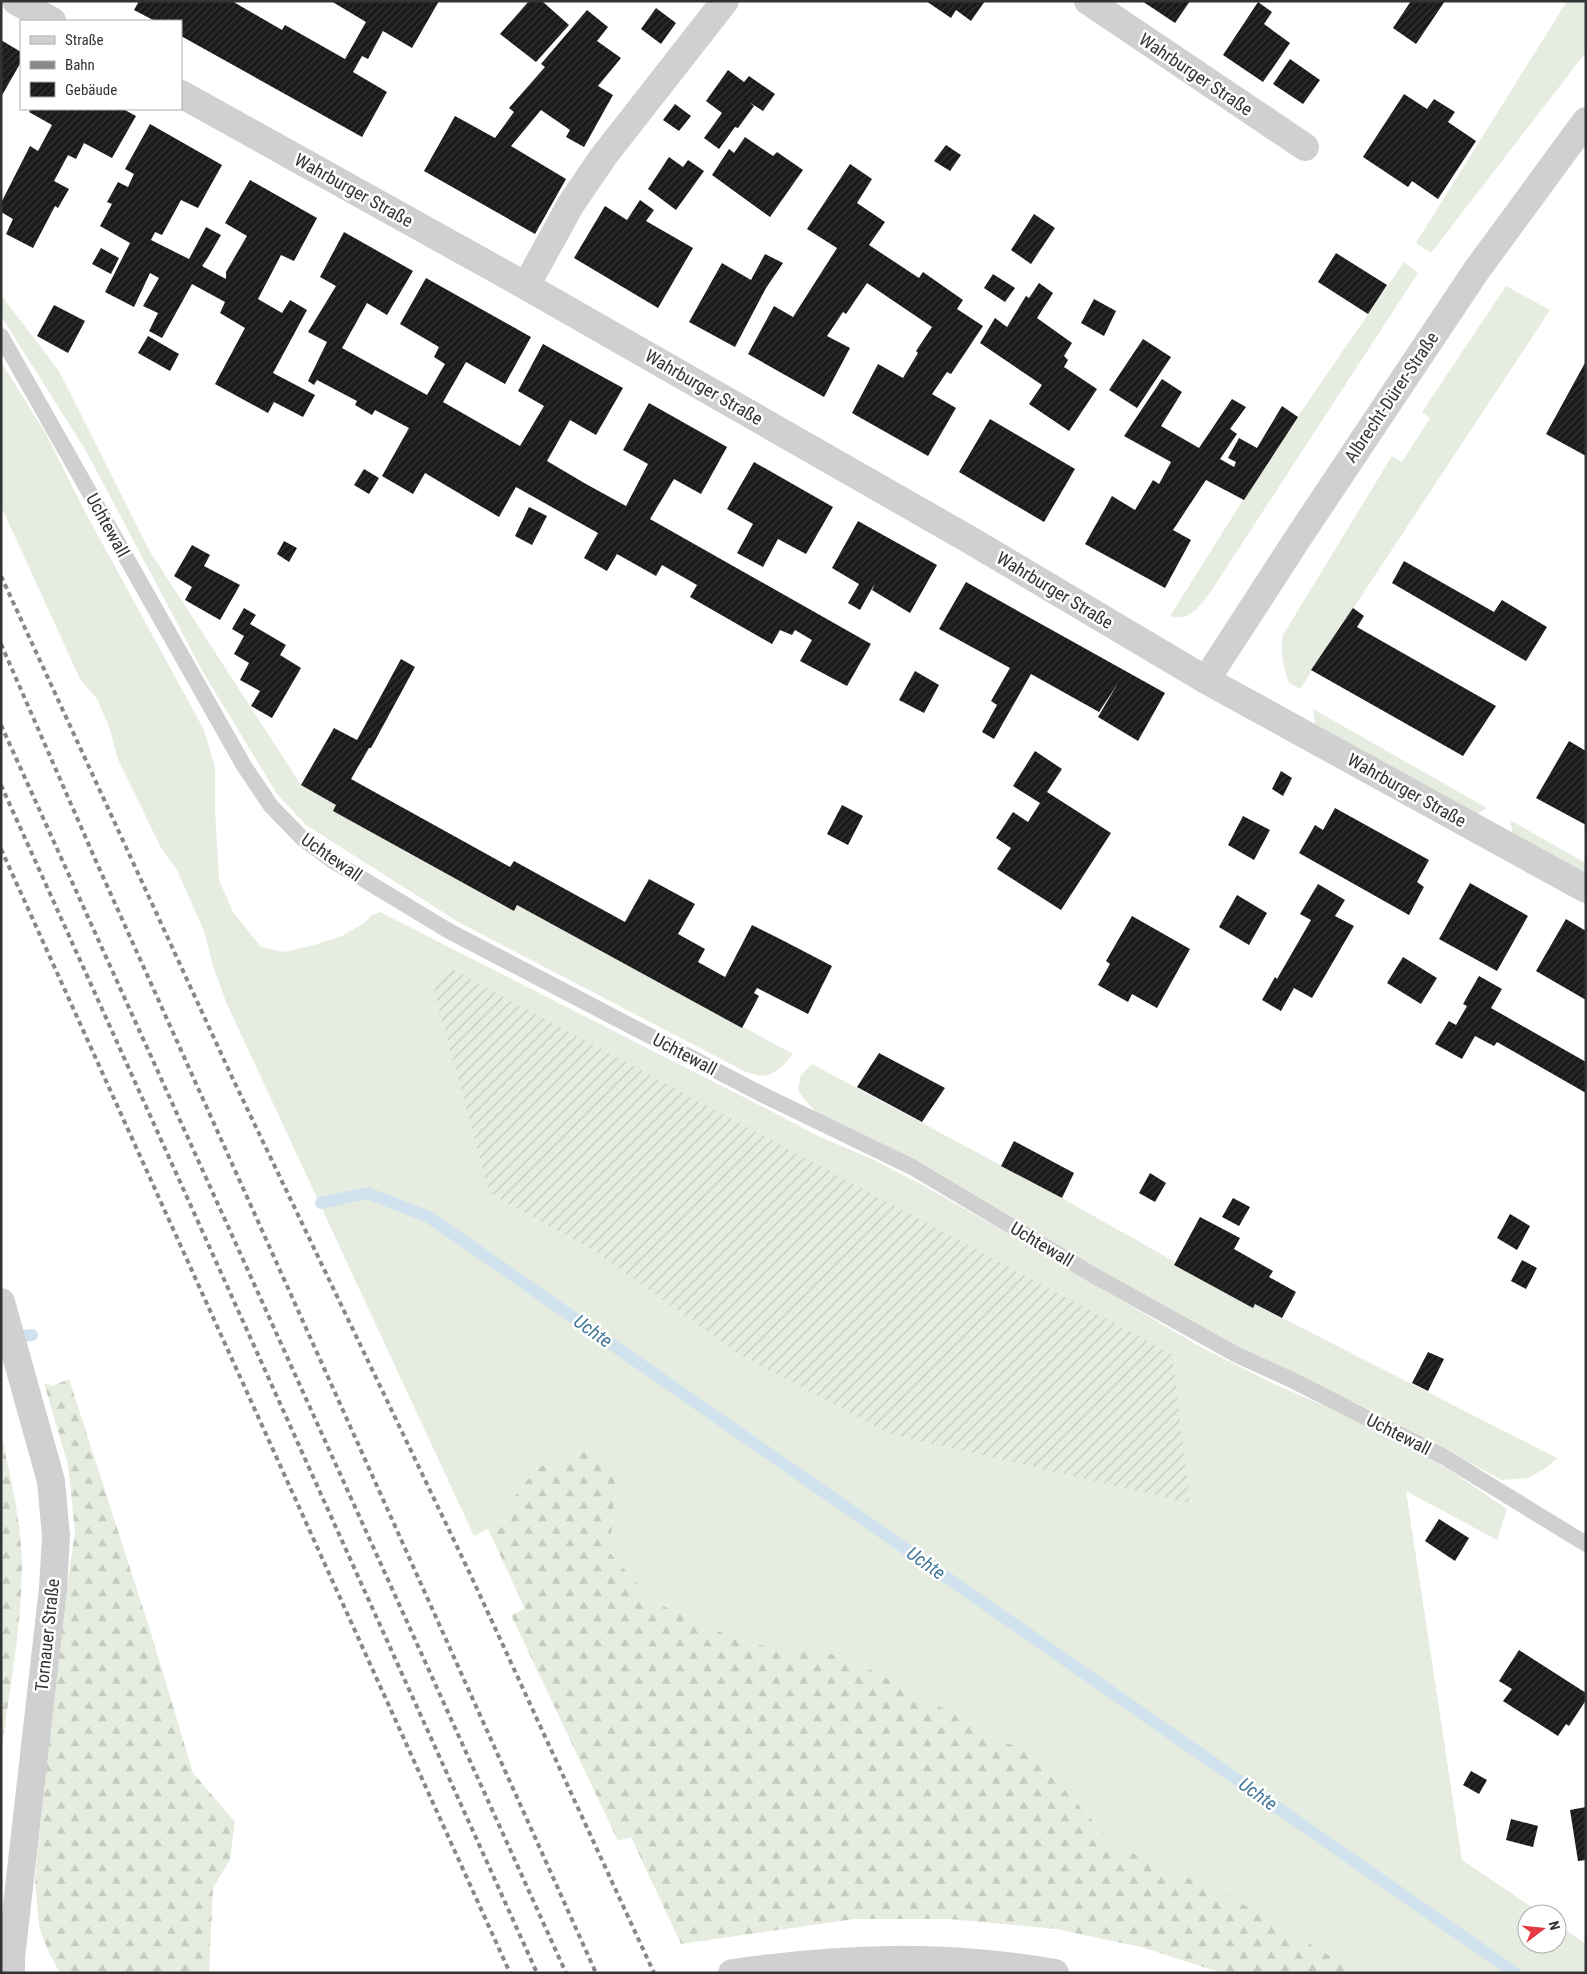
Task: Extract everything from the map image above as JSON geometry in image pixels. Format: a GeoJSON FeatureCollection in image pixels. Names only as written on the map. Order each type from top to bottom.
{"type":"FeatureCollection","features":[{"type":"Feature","properties":{"kind":"street"},"geometry":{"type":"LineString","coordinates":[[16,1],[50,20]]}},
{"type":"Feature","properties":{"kind":"street"},"geometry":{"type":"LineString","coordinates":[[526,286],[571,204],[603,157],[725,1]]}},
{"type":"Feature","properties":{"kind":"street","name":"Wahrburger Straße"},"geometry":{"type":"LineString","coordinates":[[1088,1],[1305,147]]}},
{"type":"Feature","properties":{"kind":"street","name":"Wahrburger Straße"},"geometry":{"type":"LineString","coordinates":[[182,95],[526,286],[953,530],[1206,680],[1586,889]]}},
{"type":"Feature","properties":{"kind":"street","name":"Albrecht-Dürer-Straße"},"geometry":{"type":"LineString","coordinates":[[1206,680],[1476,271],[1586,121]]}},
{"type":"Feature","properties":{"kind":"street","name":"Tornauer Straße"},"geometry":{"type":"LineString","coordinates":[[2,1305],[51,1481],[56,1536],[54,1588],[11,1958],[11,1973]]}},
{"type":"Feature","properties":{"kind":"street"},"geometry":{"type":"LineString","coordinates":[[732,1973],[780,1966],[887,1959],[966,1961],[1055,1973]]}},
{"type":"Feature","properties":{"kind":"lane","name":"Uchtewall"},"geometry":{"type":"LineString","coordinates":[[1,336],[244,766],[271,806],[310,844],[334,862],[448,930],[761,1094],[912,1166],[1093,1275],[1229,1351],[1444,1457],[1586,1544]]}},
{"type":"Feature","properties":{"kind":"green space"},"geometry":{"type":"Polygon","coordinates":[[[1567,1],[1586,1],[1586,52],[1431,253],[1416,243],[1567,1]]]}},
{"type":"Feature","properties":{"kind":"green space"},"geometry":{"type":"Polygon","coordinates":[[[1404,262],[1418,273],[1215,585],[1197,609],[1185,616],[1170,616],[1270,457],[1404,262]]]}},
{"type":"Feature","properties":{"kind":"green space"},"geometry":{"type":"Polygon","coordinates":[[[1506,286],[1550,310],[1300,689],[1289,683],[1287,677],[1282,654],[1283,635],[1392,456],[1402,462],[1430,418],[1422,412],[1506,286]]]}},
{"type":"Feature","properties":{"kind":"green space"},"geometry":{"type":"Polygon","coordinates":[[[1,295],[59,371],[149,550],[301,785],[336,805],[333,811],[517,905],[793,1054],[784,1065],[767,1075],[761,1076],[746,1072],[460,923],[306,825],[277,794],[203,672],[86,451],[1,316],[1,295]]]}},
{"type":"Feature","properties":{"kind":"green space"},"geometry":{"type":"Polygon","coordinates":[[[1,362],[45,432],[83,508],[204,730],[215,767],[219,880],[233,912],[261,947],[284,952],[314,945],[342,936],[364,923],[372,915],[380,912],[820,1137],[870,1158],[928,1188],[1197,1345],[1417,1452],[1451,1471],[1507,1509],[1497,1540],[1406,1491],[1462,1860],[1527,1904],[1517,1904],[1517,1954],[1567,1954],[1567,1931],[1586,1944],[1586,1973],[1359,1973],[1227,1895],[1114,1845],[1066,1791],[1027,1753],[845,1656],[745,1643],[654,1602],[610,1553],[616,1477],[538,1467],[488,1529],[474,1536],[226,1002],[213,966],[204,931],[177,870],[160,846],[117,757],[110,729],[97,699],[80,679],[1,506],[1,362]],[[489,1193],[597,1253],[890,1434],[1190,1502],[489,1193]]]}},
{"type":"Feature","properties":{"kind":"green space"},"geometry":{"type":"Polygon","coordinates":[[[1313,709],[1487,808],[1476,815],[1315,724],[1313,709]]]}},
{"type":"Feature","properties":{"kind":"green space"},"geometry":{"type":"Polygon","coordinates":[[[1510,820],[1586,863],[1586,877],[1513,836],[1510,820]]]}},
{"type":"Feature","properties":{"kind":"green space"},"geometry":{"type":"Polygon","coordinates":[[[446,966],[1172,1354],[1190,1503],[890,1434],[742,1356],[597,1253],[489,1193],[434,991],[446,966]]]}},
{"type":"Feature","properties":{"kind":"green space"},"geometry":{"type":"Polygon","coordinates":[[[812,1064],[1062,1198],[1175,1262],[1174,1265],[1253,1307],[1255,1304],[1557,1458],[1546,1468],[1528,1478],[1502,1480],[1371,1410],[1237,1347],[817,1113],[798,1090],[801,1075],[812,1064]]]}},
{"type":"Feature","properties":{"kind":"green space"},"geometry":{"type":"Polygon","coordinates":[[[69,1379],[150,1630],[193,1773],[235,1822],[230,1860],[213,1888],[209,1973],[60,1973],[48,1951],[39,1926],[35,1878],[61,1625],[75,1532],[68,1465],[44,1383],[52,1386],[69,1379]]]}},
{"type":"Feature","properties":{"kind":"green space"},"geometry":{"type":"Polygon","coordinates":[[[1,1440],[16,1505],[22,1569],[17,1639],[1,1754],[1,1440]]]}},
{"type":"Feature","properties":{"kind":"green space"},"geometry":{"type":"Polygon","coordinates":[[[597,1448],[616,1477],[610,1553],[654,1602],[745,1643],[845,1656],[1027,1753],[1066,1791],[1114,1845],[1227,1895],[1359,1973],[1222,1973],[1141,1947],[1056,1929],[950,1919],[854,1919],[681,1944],[631,1837],[618,1841],[511,1615],[525,1609],[488,1529],[538,1467],[597,1448]]]}},
{"type":"Feature","properties":{"kind":"building"},"geometry":{"type":"Polygon","coordinates":[[[139,1],[232,1],[282,30],[285,25],[345,59],[366,22],[331,1],[439,1],[412,48],[383,31],[368,59],[362,56],[353,72],[387,92],[362,137],[182,37],[182,20],[153,20],[134,10],[139,1]]]}},
{"type":"Feature","properties":{"kind":"building"},"geometry":{"type":"Polygon","coordinates":[[[529,1],[542,1],[569,25],[536,62],[500,34],[529,1]]]}},
{"type":"Feature","properties":{"kind":"building"},"geometry":{"type":"Polygon","coordinates":[[[926,1],[985,1],[971,21],[956,10],[951,18],[926,1]]]}},
{"type":"Feature","properties":{"kind":"building"},"geometry":{"type":"Polygon","coordinates":[[[1142,1],[1190,1],[1175,23],[1142,1]]]}},
{"type":"Feature","properties":{"kind":"building"},"geometry":{"type":"Polygon","coordinates":[[[1411,1],[1445,1],[1416,44],[1393,28],[1411,1]]]}},
{"type":"Feature","properties":{"kind":"building"},"geometry":{"type":"Polygon","coordinates":[[[1258,2],[1272,12],[1264,24],[1290,43],[1263,82],[1223,55],[1258,2]]]}},
{"type":"Feature","properties":{"kind":"building"},"geometry":{"type":"Polygon","coordinates":[[[656,8],[676,23],[661,44],[641,29],[656,8]]]}},
{"type":"Feature","properties":{"kind":"building"},"geometry":{"type":"Polygon","coordinates":[[[587,10],[608,27],[597,41],[621,58],[598,86],[613,95],[584,147],[566,137],[570,130],[541,110],[511,146],[566,179],[535,234],[424,171],[455,116],[495,138],[514,112],[509,108],[545,67],[541,64],[587,10]]]}},
{"type":"Feature","properties":{"kind":"building"},"geometry":{"type":"Polygon","coordinates":[[[1,40],[20,51],[20,64],[1,97],[1,40]]]}},
{"type":"Feature","properties":{"kind":"building"},"geometry":{"type":"Polygon","coordinates":[[[1290,59],[1320,80],[1303,104],[1273,84],[1290,59]]]}},
{"type":"Feature","properties":{"kind":"building"},"geometry":{"type":"Polygon","coordinates":[[[728,70],[744,82],[749,76],[775,94],[763,111],[749,102],[754,106],[719,149],[704,138],[722,113],[706,101],[728,70]]]}},
{"type":"Feature","properties":{"kind":"building"},"geometry":{"type":"Polygon","coordinates":[[[1404,94],[1427,109],[1434,99],[1455,112],[1448,122],[1476,141],[1438,199],[1412,181],[1408,187],[1363,157],[1404,94]]]}},
{"type":"Feature","properties":{"kind":"building"},"geometry":{"type":"Polygon","coordinates":[[[675,104],[691,116],[679,131],[663,120],[675,104]]]}},
{"type":"Feature","properties":{"kind":"building"},"geometry":{"type":"Polygon","coordinates":[[[30,110],[125,110],[136,116],[112,158],[84,143],[76,159],[68,155],[54,181],[69,189],[58,208],[55,206],[33,248],[6,234],[13,219],[1,212],[1,203],[30,146],[38,151],[52,125],[29,112],[30,110]]]}},
{"type":"Feature","properties":{"kind":"building"},"geometry":{"type":"Polygon","coordinates":[[[150,124],[222,165],[198,208],[181,200],[162,235],[155,232],[151,240],[189,259],[206,227],[221,235],[202,266],[226,279],[226,272],[247,236],[225,223],[250,180],[317,218],[294,261],[281,255],[258,299],[282,313],[290,300],[307,310],[273,373],[315,395],[303,417],[274,402],[268,413],[215,384],[245,328],[220,313],[225,302],[192,284],[162,338],[149,331],[158,313],[143,306],[159,278],[150,273],[134,307],[105,292],[130,243],[100,226],[112,204],[107,202],[118,182],[128,187],[134,174],[125,169],[150,124]]]}},
{"type":"Feature","properties":{"kind":"building"},"geometry":{"type":"Polygon","coordinates":[[[745,137],[773,156],[777,152],[803,170],[770,217],[712,175],[729,149],[734,153],[745,137]]]}},
{"type":"Feature","properties":{"kind":"building"},"geometry":{"type":"Polygon","coordinates":[[[946,145],[961,155],[950,171],[934,161],[946,145]]]}},
{"type":"Feature","properties":{"kind":"building"},"geometry":{"type":"Polygon","coordinates":[[[669,157],[683,167],[688,160],[704,171],[676,210],[648,189],[669,157]]]}},
{"type":"Feature","properties":{"kind":"building"},"geometry":{"type":"Polygon","coordinates":[[[850,164],[872,179],[857,203],[885,222],[869,245],[919,278],[923,272],[963,300],[957,309],[983,326],[951,374],[947,372],[932,394],[956,408],[928,456],[852,413],[878,364],[903,378],[918,353],[916,351],[932,327],[867,283],[846,314],[843,312],[827,336],[850,348],[824,397],[748,354],[774,306],[793,317],[837,248],[807,229],[850,164]]]}},
{"type":"Feature","properties":{"kind":"building"},"geometry":{"type":"Polygon","coordinates":[[[640,200],[654,210],[646,221],[693,248],[658,308],[574,258],[605,206],[627,220],[640,200]]]}},
{"type":"Feature","properties":{"kind":"building"},"geometry":{"type":"Polygon","coordinates":[[[1034,214],[1055,228],[1031,264],[1011,250],[1034,214]]]}},
{"type":"Feature","properties":{"kind":"building"},"geometry":{"type":"Polygon","coordinates":[[[344,232],[413,271],[387,315],[367,303],[342,348],[427,395],[445,364],[434,357],[439,347],[400,324],[426,278],[531,337],[505,384],[466,362],[443,402],[520,446],[544,406],[518,391],[543,344],[623,388],[596,435],[570,420],[547,461],[586,484],[626,506],[648,464],[623,450],[649,403],[727,447],[701,494],[674,479],[650,519],[871,644],[847,686],[800,661],[812,640],[795,630],[792,635],[780,630],[772,644],[690,597],[697,585],[662,565],[656,576],[617,554],[607,571],[584,558],[598,533],[516,487],[499,517],[425,473],[413,494],[382,476],[409,428],[375,410],[372,415],[355,405],[357,401],[317,380],[314,385],[308,381],[327,342],[308,332],[336,286],[320,277],[344,232]]]}},
{"type":"Feature","properties":{"kind":"building"},"geometry":{"type":"Polygon","coordinates":[[[101,248],[119,258],[111,274],[92,264],[101,248]]]}},
{"type":"Feature","properties":{"kind":"building"},"geometry":{"type":"Polygon","coordinates":[[[1336,253],[1387,285],[1368,314],[1318,282],[1336,253]]]}},
{"type":"Feature","properties":{"kind":"building"},"geometry":{"type":"Polygon","coordinates":[[[765,254],[783,263],[766,288],[735,347],[689,322],[722,263],[751,280],[765,254]]]}},
{"type":"Feature","properties":{"kind":"building"},"geometry":{"type":"Polygon","coordinates":[[[993,274],[1015,288],[1005,302],[984,288],[993,274]]]}},
{"type":"Feature","properties":{"kind":"building"},"geometry":{"type":"Polygon","coordinates":[[[1039,283],[1053,293],[1037,318],[1072,343],[1064,356],[1068,360],[1064,367],[1097,389],[1069,431],[1029,404],[1042,385],[980,343],[995,318],[1007,327],[1026,296],[1029,298],[1039,283]]]}},
{"type":"Feature","properties":{"kind":"building"},"geometry":{"type":"Polygon","coordinates":[[[1094,299],[1116,311],[1104,336],[1081,323],[1094,299]]]}},
{"type":"Feature","properties":{"kind":"building"},"geometry":{"type":"Polygon","coordinates":[[[54,305],[85,321],[68,353],[37,336],[54,305]]]}},
{"type":"Feature","properties":{"kind":"building"},"geometry":{"type":"Polygon","coordinates":[[[148,336],[179,354],[170,371],[138,353],[148,336]]]}},
{"type":"Feature","properties":{"kind":"building"},"geometry":{"type":"Polygon","coordinates":[[[1143,339],[1171,357],[1137,408],[1109,390],[1143,339]]]}},
{"type":"Feature","properties":{"kind":"building"},"geometry":{"type":"Polygon","coordinates":[[[1586,361],[1586,456],[1546,434],[1586,361]]]}},
{"type":"Feature","properties":{"kind":"building"},"geometry":{"type":"Polygon","coordinates":[[[1162,379],[1182,392],[1161,426],[1199,448],[1232,399],[1246,407],[1230,429],[1237,434],[1220,459],[1234,467],[1236,462],[1228,458],[1239,438],[1257,448],[1282,406],[1298,417],[1244,500],[1206,480],[1173,530],[1191,540],[1165,588],[1085,544],[1112,496],[1135,510],[1153,480],[1159,484],[1171,462],[1124,436],[1162,379]]]}},
{"type":"Feature","properties":{"kind":"building"},"geometry":{"type":"Polygon","coordinates":[[[990,419],[1075,469],[1044,522],[959,472],[990,419]]]}},
{"type":"Feature","properties":{"kind":"building"},"geometry":{"type":"Polygon","coordinates":[[[754,462],[833,507],[806,554],[778,539],[763,567],[737,553],[753,524],[727,509],[754,462]]]}},
{"type":"Feature","properties":{"kind":"building"},"geometry":{"type":"Polygon","coordinates":[[[364,469],[379,478],[369,494],[354,485],[364,469]]]}},
{"type":"Feature","properties":{"kind":"building"},"geometry":{"type":"Polygon","coordinates":[[[529,507],[547,516],[532,545],[515,536],[529,507]]]}},
{"type":"Feature","properties":{"kind":"building"},"geometry":{"type":"Polygon","coordinates":[[[858,521],[937,565],[910,613],[872,590],[875,583],[860,610],[848,603],[859,584],[832,568],[858,521]]]}},
{"type":"Feature","properties":{"kind":"building"},"geometry":{"type":"Polygon","coordinates":[[[284,541],[297,548],[289,562],[277,554],[284,541]]]}},
{"type":"Feature","properties":{"kind":"building"},"geometry":{"type":"Polygon","coordinates":[[[192,545],[210,555],[204,566],[240,585],[220,620],[185,600],[192,587],[174,576],[192,545]]]}},
{"type":"Feature","properties":{"kind":"building"},"geometry":{"type":"Polygon","coordinates":[[[1404,561],[1494,612],[1502,600],[1547,627],[1526,661],[1392,583],[1404,561]]]}},
{"type":"Feature","properties":{"kind":"building"},"geometry":{"type":"Polygon","coordinates":[[[966,582],[1165,693],[1138,741],[1098,717],[1118,683],[1099,712],[1031,674],[994,739],[982,732],[997,705],[991,701],[1010,668],[939,629],[966,582]]]}},
{"type":"Feature","properties":{"kind":"building"},"geometry":{"type":"Polygon","coordinates":[[[244,608],[256,615],[250,624],[286,645],[280,655],[301,668],[272,718],[251,706],[260,691],[240,680],[249,663],[234,654],[244,636],[232,629],[244,608]]]}},
{"type":"Feature","properties":{"kind":"building"},"geometry":{"type":"Polygon","coordinates":[[[1353,608],[1364,616],[1357,627],[1496,706],[1463,756],[1311,670],[1353,608]]]}},
{"type":"Feature","properties":{"kind":"building"},"geometry":{"type":"Polygon","coordinates":[[[401,659],[415,667],[371,748],[369,748],[351,779],[510,867],[514,861],[625,922],[649,879],[695,904],[678,934],[705,949],[698,962],[725,977],[752,925],[782,940],[832,966],[808,1014],[757,988],[754,993],[759,996],[742,1028],[517,905],[514,911],[333,811],[336,805],[301,785],[334,728],[357,740],[401,659]]]}},
{"type":"Feature","properties":{"kind":"building"},"geometry":{"type":"Polygon","coordinates":[[[915,671],[939,685],[924,713],[899,700],[915,671]]]}},
{"type":"Feature","properties":{"kind":"building"},"geometry":{"type":"Polygon","coordinates":[[[1569,741],[1586,751],[1586,825],[1536,798],[1569,741]]]}},
{"type":"Feature","properties":{"kind":"building"},"geometry":{"type":"Polygon","coordinates":[[[1035,751],[1062,769],[1047,792],[1111,833],[1061,910],[997,869],[1011,848],[996,838],[1013,812],[1028,822],[1040,803],[1013,786],[1035,751]]]}},
{"type":"Feature","properties":{"kind":"building"},"geometry":{"type":"Polygon","coordinates":[[[1281,771],[1292,778],[1283,796],[1272,789],[1281,771]]]}},
{"type":"Feature","properties":{"kind":"building"},"geometry":{"type":"Polygon","coordinates":[[[842,805],[863,816],[848,845],[827,834],[842,805]]]}},
{"type":"Feature","properties":{"kind":"building"},"geometry":{"type":"Polygon","coordinates":[[[1335,808],[1429,860],[1417,882],[1424,887],[1409,915],[1299,853],[1315,825],[1323,830],[1335,808]]]}},
{"type":"Feature","properties":{"kind":"building"},"geometry":{"type":"Polygon","coordinates":[[[1243,816],[1270,830],[1254,860],[1228,845],[1243,816]]]}},
{"type":"Feature","properties":{"kind":"building"},"geometry":{"type":"Polygon","coordinates":[[[1470,883],[1528,916],[1497,971],[1439,939],[1470,883]]]}},
{"type":"Feature","properties":{"kind":"building"},"geometry":{"type":"Polygon","coordinates":[[[1318,884],[1345,900],[1335,916],[1354,926],[1312,998],[1294,988],[1281,1011],[1262,1000],[1275,977],[1277,979],[1311,920],[1300,914],[1318,884]]]}},
{"type":"Feature","properties":{"kind":"building"},"geometry":{"type":"Polygon","coordinates":[[[1237,895],[1267,913],[1249,945],[1219,927],[1237,895]]]}},
{"type":"Feature","properties":{"kind":"building"},"geometry":{"type":"Polygon","coordinates":[[[1132,916],[1190,949],[1157,1008],[1132,994],[1128,1002],[1098,985],[1110,964],[1106,961],[1132,916]]]}},
{"type":"Feature","properties":{"kind":"building"},"geometry":{"type":"Polygon","coordinates":[[[1566,919],[1586,931],[1586,1000],[1536,971],[1566,919]]]}},
{"type":"Feature","properties":{"kind":"building"},"geometry":{"type":"Polygon","coordinates":[[[1403,957],[1437,978],[1421,1004],[1387,983],[1403,957]]]}},
{"type":"Feature","properties":{"kind":"building"},"geometry":{"type":"Polygon","coordinates":[[[1479,976],[1502,989],[1491,1008],[1586,1062],[1586,1093],[1497,1042],[1494,1046],[1475,1036],[1462,1059],[1435,1044],[1449,1021],[1456,1025],[1467,1006],[1463,1004],[1479,976]]]}},
{"type":"Feature","properties":{"kind":"building"},"geometry":{"type":"Polygon","coordinates":[[[879,1053],[945,1088],[922,1122],[857,1087],[879,1053]]]}},
{"type":"Feature","properties":{"kind":"building"},"geometry":{"type":"Polygon","coordinates":[[[1014,1141],[1074,1173],[1062,1198],[1001,1166],[1014,1141]]]}},
{"type":"Feature","properties":{"kind":"building"},"geometry":{"type":"Polygon","coordinates":[[[1150,1173],[1166,1183],[1155,1202],[1139,1193],[1150,1173]]]}},
{"type":"Feature","properties":{"kind":"building"},"geometry":{"type":"Polygon","coordinates":[[[1233,1198],[1250,1207],[1239,1226],[1222,1217],[1233,1198]]]}},
{"type":"Feature","properties":{"kind":"building"},"geometry":{"type":"Polygon","coordinates":[[[1510,1214],[1530,1226],[1517,1250],[1497,1238],[1510,1214]]]}},
{"type":"Feature","properties":{"kind":"building"},"geometry":{"type":"Polygon","coordinates":[[[1200,1217],[1240,1238],[1234,1249],[1273,1271],[1269,1277],[1296,1292],[1282,1318],[1255,1304],[1253,1308],[1174,1265],[1200,1217]]]}},
{"type":"Feature","properties":{"kind":"building"},"geometry":{"type":"Polygon","coordinates":[[[1522,1260],[1537,1268],[1526,1289],[1511,1281],[1522,1260]]]}},
{"type":"Feature","properties":{"kind":"building"},"geometry":{"type":"Polygon","coordinates":[[[1428,1352],[1444,1359],[1428,1391],[1412,1383],[1428,1352]]]}},
{"type":"Feature","properties":{"kind":"building"},"geometry":{"type":"Polygon","coordinates":[[[1439,1519],[1469,1538],[1455,1561],[1425,1541],[1439,1519]]]}},
{"type":"Feature","properties":{"kind":"building"},"geometry":{"type":"Polygon","coordinates":[[[1519,1650],[1586,1693],[1586,1700],[1569,1726],[1566,1724],[1558,1736],[1503,1701],[1512,1689],[1499,1681],[1519,1650]]]}},
{"type":"Feature","properties":{"kind":"building"},"geometry":{"type":"Polygon","coordinates":[[[1471,1771],[1487,1780],[1479,1794],[1463,1785],[1471,1771]]]}},
{"type":"Feature","properties":{"kind":"building"},"geometry":{"type":"Polygon","coordinates":[[[1586,1807],[1586,1860],[1578,1861],[1570,1810],[1586,1807]]]}},
{"type":"Feature","properties":{"kind":"building"},"geometry":{"type":"Polygon","coordinates":[[[1511,1819],[1538,1826],[1533,1847],[1506,1840],[1511,1819]]]}},
{"type":"Feature","properties":{"kind":"waterway","name":"Uchte"},"geometry":{"type":"LineString","coordinates":[[321,1203],[367,1193],[429,1217],[1515,1973]]}},
{"type":"Feature","properties":{"kind":"waterway","name":"Uchte"},"geometry":{"type":"LineString","coordinates":[[9,1338],[32,1335]]}},
{"type":"Feature","properties":{"kind":"railway"},"geometry":{"type":"LineString","coordinates":[[1,576],[231,1075],[472,1578],[654,1973]]}},
{"type":"Feature","properties":{"kind":"railway"},"geometry":{"type":"LineString","coordinates":[[1,644],[95,859],[596,1973]]}},
{"type":"Feature","properties":{"kind":"railway"},"geometry":{"type":"LineString","coordinates":[[1,725],[566,1973]]}},
{"type":"Feature","properties":{"kind":"railway"},"geometry":{"type":"LineString","coordinates":[[1,785],[537,1973]]}},
{"type":"Feature","properties":{"kind":"railway"},"geometry":{"type":"LineString","coordinates":[[1,849],[510,1973]]}}]}
